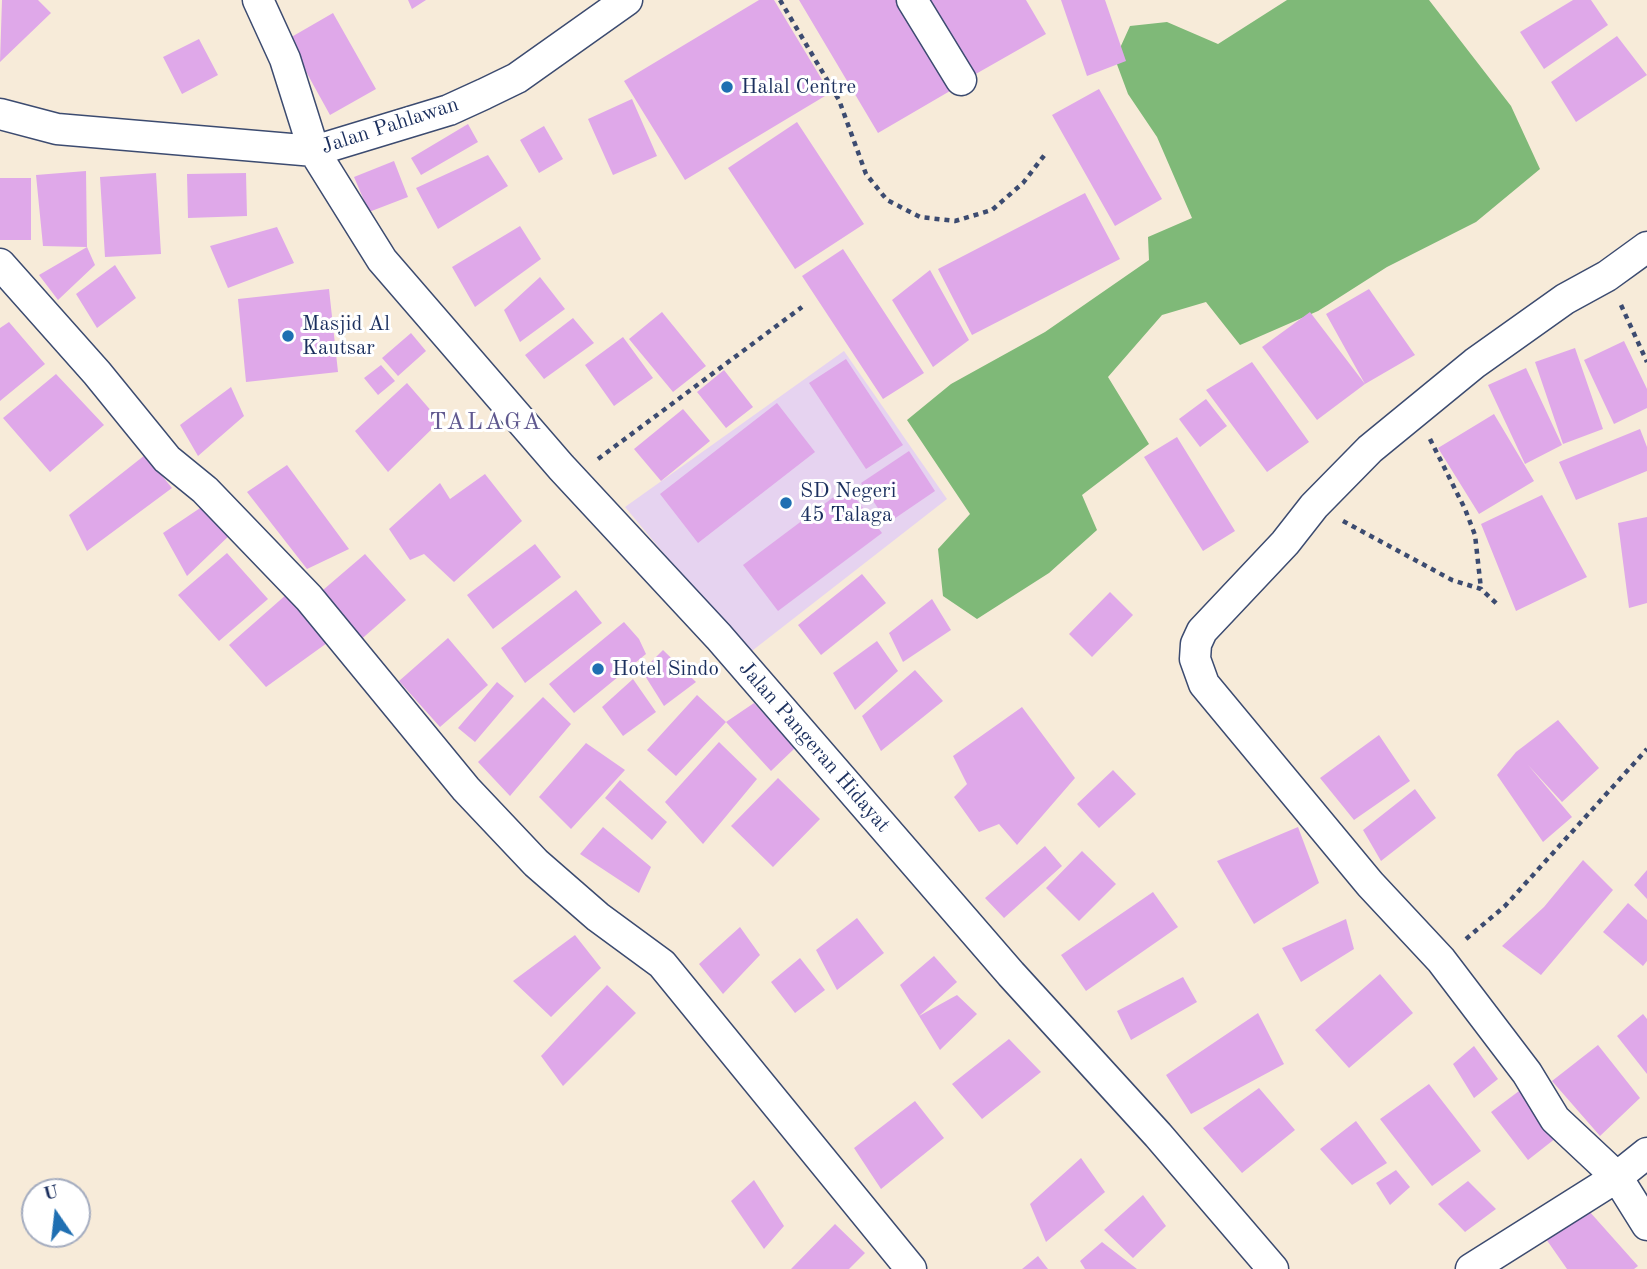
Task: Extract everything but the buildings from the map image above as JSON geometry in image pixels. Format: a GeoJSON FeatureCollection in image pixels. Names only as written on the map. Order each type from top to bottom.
{"type":"FeatureCollection","features":[{"type":"Feature","properties":{"kind":"street","name":"Jalan Pangeran Hidayat"},"geometry":{"type":"LineString","coordinates":[[258,0],[285,59],[314,151],[382,260],[572,478],[719,637],[1011,974],[1158,1135],[1273,1269]]}},
{"type":"Feature","properties":{"kind":"street","name":"Jalan Pahlawan"},"geometry":{"type":"LineString","coordinates":[[0,114],[57,129],[314,151],[449,110],[506,84],[627,0]]}},
{"type":"Feature","properties":{"kind":"street"},"geometry":{"type":"LineString","coordinates":[[912,0],[961,80]]}},
{"type":"Feature","properties":{"kind":"street"},"geometry":{"type":"LineString","coordinates":[[1647,247],[1607,276],[1565,299],[1415,410],[1370,449],[1314,506],[1285,543],[1202,631],[1196,644],[1197,668],[1204,684],[1370,884],[1441,960],[1527,1073],[1555,1119],[1617,1177],[1647,1225]]}},
{"type":"Feature","properties":{"kind":"street"},"geometry":{"type":"LineString","coordinates":[[0,264],[97,373],[167,459],[205,491],[309,598],[466,789],[536,863],[598,917],[662,964],[911,1269]]}},
{"type":"Feature","properties":{"kind":"street"},"geometry":{"type":"LineString","coordinates":[[1471,1269],[1617,1177],[1647,1153]]}},
{"type":"Feature","properties":{"kind":"path"},"geometry":{"type":"LineString","coordinates":[[780,0],[839,100],[866,174],[887,200],[920,217],[955,221],[992,210],[1023,183],[1046,153]]}},
{"type":"Feature","properties":{"kind":"path"},"geometry":{"type":"LineString","coordinates":[[1607,276],[1647,362]]}},
{"type":"Feature","properties":{"kind":"path"},"geometry":{"type":"LineString","coordinates":[[572,478],[802,307]]}},
{"type":"Feature","properties":{"kind":"path"},"geometry":{"type":"LineString","coordinates":[[1415,410],[1469,518],[1475,536],[1481,589]]}},
{"type":"Feature","properties":{"kind":"path"},"geometry":{"type":"LineString","coordinates":[[1314,506],[1452,580],[1481,589],[1499,605]]}},
{"type":"Feature","properties":{"kind":"path"},"geometry":{"type":"LineString","coordinates":[[1441,960],[1505,906],[1647,749]]}},
{"type":"Feature","properties":{"kind":"shaded area","name":"SD Negeri 45 Talaga"},"geometry":{"type":"Polygon","coordinates":[[[844,351],[947,499],[748,654],[625,507],[844,351]]]}},
{"type":"Feature","properties":{"kind":"green space"},"geometry":{"type":"Polygon","coordinates":[[[1287,0],[1429,0],[1511,106],[1540,169],[1476,222],[1387,267],[1318,311],[1240,345],[1206,302],[1162,315],[1108,377],[1149,444],[1082,495],[1097,530],[1049,573],[977,619],[943,596],[938,549],[970,514],[907,420],[951,384],[1045,332],[1149,260],[1148,237],[1192,218],[1157,137],[1128,94],[1115,59],[1130,26],[1167,22],[1218,44],[1287,0]]]}},
{"type":"Feature","properties":{"kind":"place","name":"Halal Centre"},"geometry":{"type":"Point","coordinates":[727,87]}},
{"type":"Feature","properties":{"kind":"place","name":"Masjid Al Kautsar"},"geometry":{"type":"Point","coordinates":[288,336]}},
{"type":"Feature","properties":{"kind":"place","name":"SD Negeri 45 Talaga"},"geometry":{"type":"Point","coordinates":[786,503]}},
{"type":"Feature","properties":{"kind":"place","name":"Hotel Sindo"},"geometry":{"type":"Point","coordinates":[598,669]}},
{"type":"Feature","properties":{"kind":"district","name":"TALAGA"},"geometry":{"type":"Point","coordinates":[486,423]}}]}
